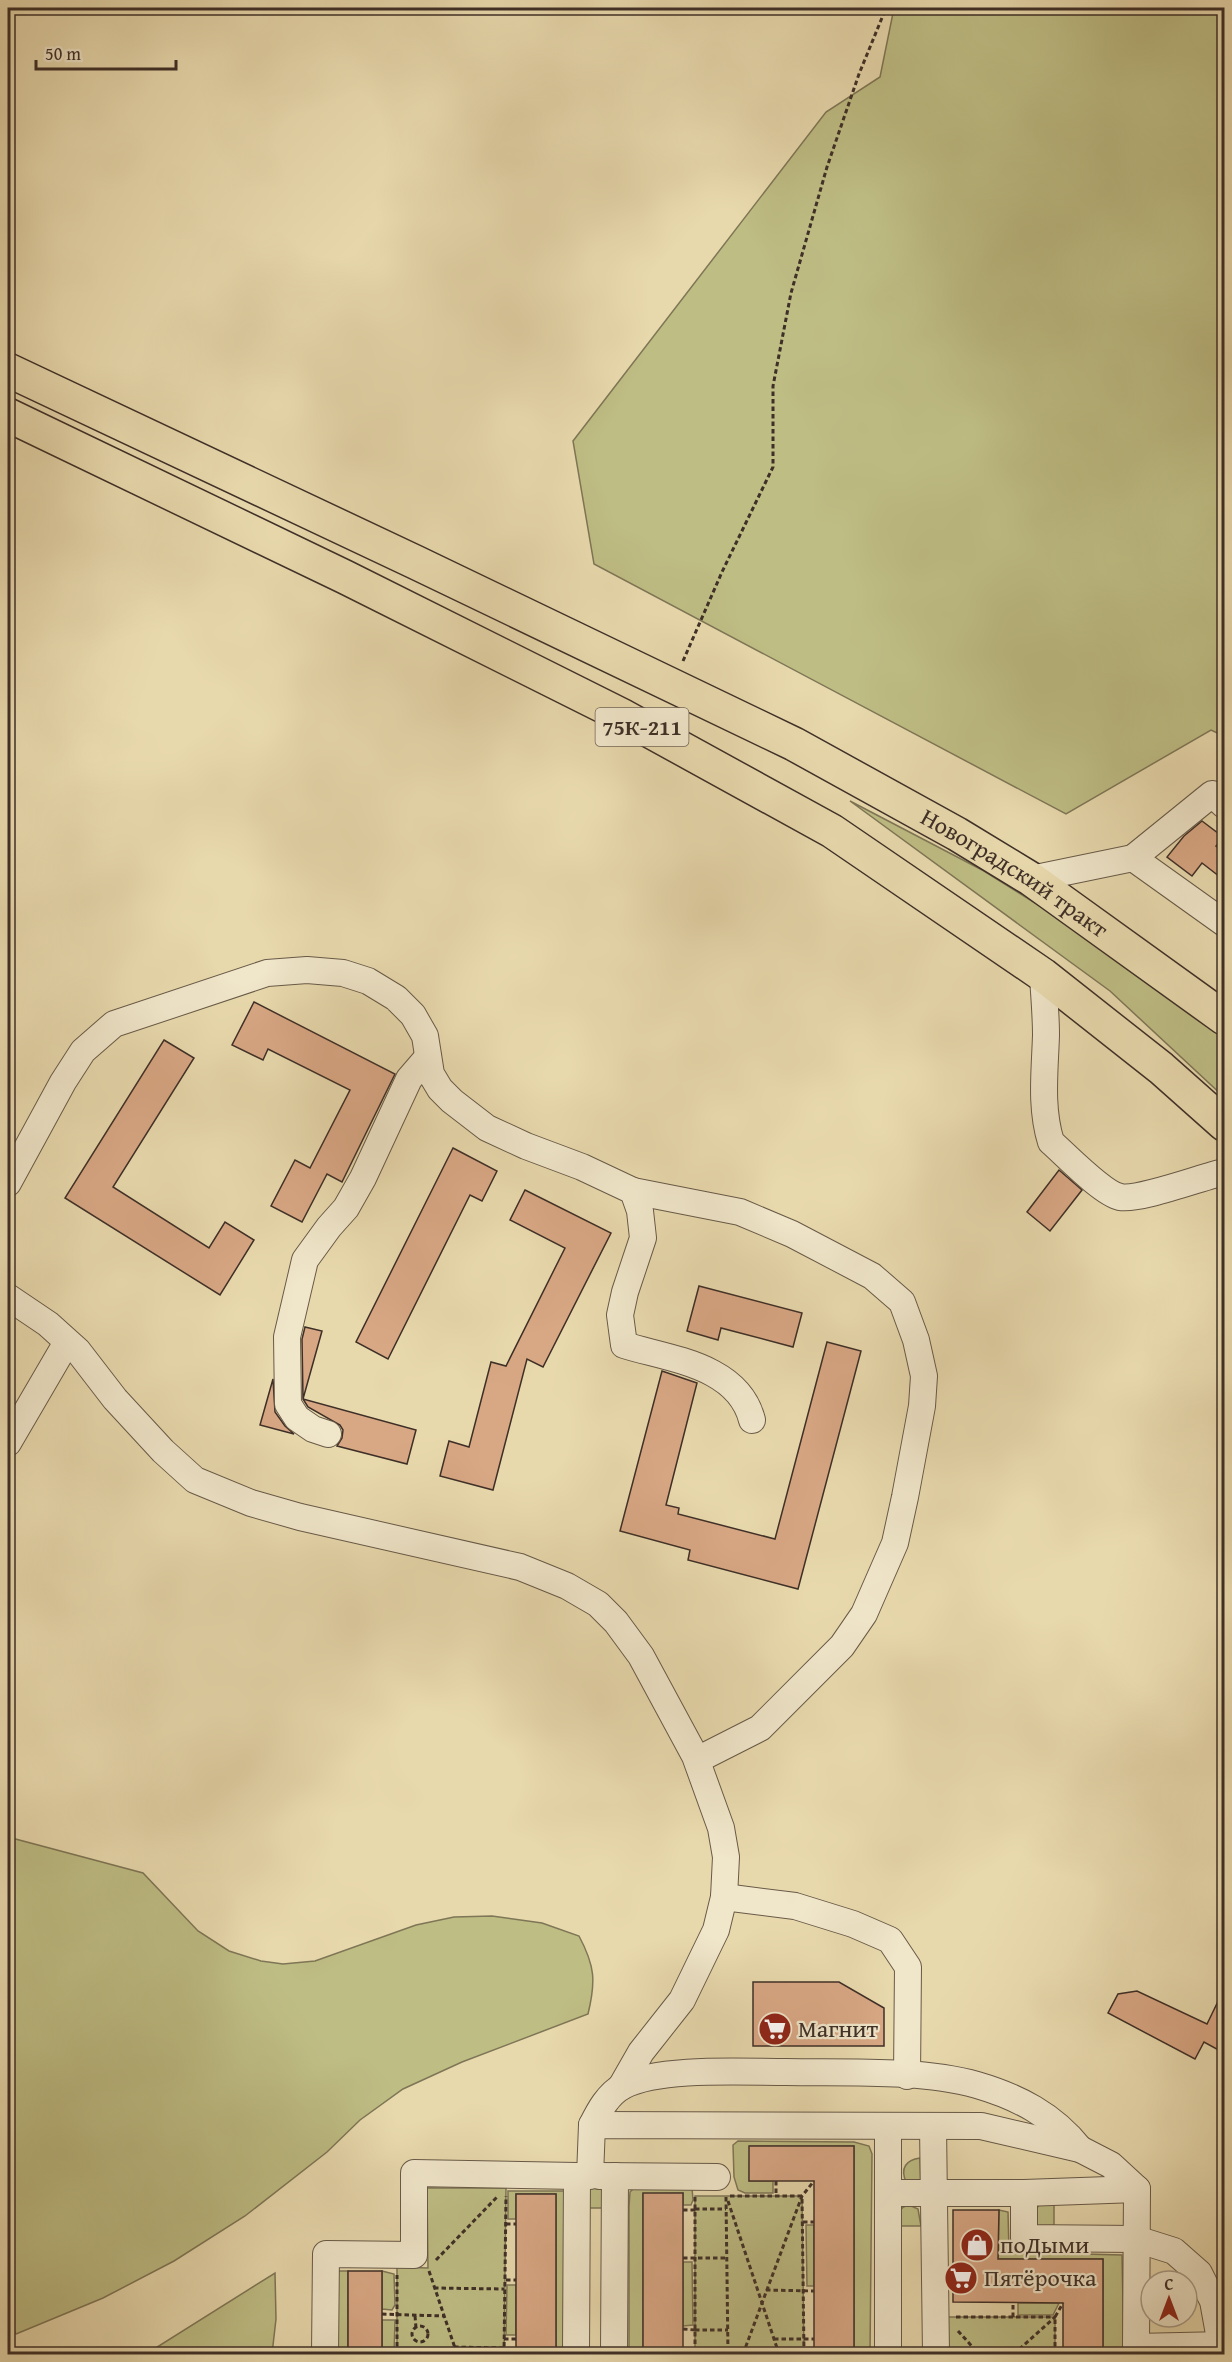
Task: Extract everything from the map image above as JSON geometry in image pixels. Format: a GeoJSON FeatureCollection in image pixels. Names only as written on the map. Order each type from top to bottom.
{"type":"FeatureCollection","features":[{"type":"Feature","properties":{"kind":"main road","name":"75К-211"},"geometry":{"type":"LineString","coordinates":[[8,370],[672,686]]}},
{"type":"Feature","properties":{"kind":"main road","name":"75К-211"},"geometry":{"type":"LineString","coordinates":[[8,415],[631,720],[832,831],[1043,975],[1161,1068],[1224,1124]]}},
{"type":"Feature","properties":{"kind":"main road","name":"Новоградский тракт"},"geometry":{"type":"LineString","coordinates":[[672,686],[794,744],[957,834],[1032,879],[1224,1018]]}},
{"type":"Feature","properties":{"kind":"lane"},"geometry":{"type":"LineString","coordinates":[[1032,879],[1133,858],[1212,794],[1224,805]]}},
{"type":"Feature","properties":{"kind":"lane"},"geometry":{"type":"LineString","coordinates":[[1133,858],[1224,923]]}},
{"type":"Feature","properties":{"kind":"lane"},"geometry":{"type":"LineString","coordinates":[[8,1183],[82,1051],[114,1024],[267,973],[308,970],[343,973],[368,981],[396,998],[413,1016],[425,1036],[431,1074],[440,1089],[487,1128],[582,1167],[633,1191],[740,1212],[792,1234],[872,1276],[902,1302],[916,1340],[924,1376],[922,1406],[906,1497],[895,1543],[864,1614],[842,1646],[760,1728],[697,1760]]}},
{"type":"Feature","properties":{"kind":"lane"},"geometry":{"type":"LineString","coordinates":[[1043,975],[1046,1033],[1044,1095],[1047,1130],[1051,1142],[1105,1190],[1120,1197],[1136,1196],[1224,1172]]}},
{"type":"Feature","properties":{"kind":"lane"},"geometry":{"type":"LineString","coordinates":[[328,1434],[313,1429],[297,1418],[288,1404],[287,1337],[305,1260],[346,1208],[363,1178],[409,1079],[428,1057]]}},
{"type":"Feature","properties":{"kind":"lane"},"geometry":{"type":"LineString","coordinates":[[633,1191],[640,1211],[643,1238],[620,1315],[624,1345],[700,1365],[731,1388],[748,1406],[752,1420]]}},
{"type":"Feature","properties":{"kind":"lane"},"geometry":{"type":"LineString","coordinates":[[8,1297],[48,1324],[78,1351],[115,1399],[163,1451],[195,1480],[252,1503],[300,1517],[520,1567],[567,1586],[598,1604],[641,1656],[697,1760],[721,1828],[726,1857],[724,1897],[716,1930],[682,2000],[640,2052],[621,2087],[602,2105],[592,2125],[594,2176],[614,2355]]}},
{"type":"Feature","properties":{"kind":"lane"},"geometry":{"type":"LineString","coordinates":[[8,1443],[67,1342]]}},
{"type":"Feature","properties":{"kind":"lane"},"geometry":{"type":"LineString","coordinates":[[724,1897],[795,1906],[853,1924],[890,1940],[908,1967],[908,2076]]}},
{"type":"Feature","properties":{"kind":"lane"},"geometry":{"type":"LineString","coordinates":[[621,2087],[648,2077],[723,2072],[872,2073],[976,2085],[1033,2107],[1064,2129],[1080,2149]]}},
{"type":"Feature","properties":{"kind":"lane"},"geometry":{"type":"LineString","coordinates":[[592,2125],[981,2126],[1080,2149],[1111,2165],[1137,2189],[1136,2239],[1136,2351],[1187,2350],[1223,2345],[1213,2301],[1199,2273],[1174,2252],[1136,2239],[1024,2238],[1024,2193]]}},
{"type":"Feature","properties":{"kind":"lane"},"geometry":{"type":"LineString","coordinates":[[888,2126],[888,2355]]}},
{"type":"Feature","properties":{"kind":"lane"},"geometry":{"type":"LineString","coordinates":[[933,2126],[936,2355]]}},
{"type":"Feature","properties":{"kind":"lane"},"geometry":{"type":"LineString","coordinates":[[325,2355],[326,2254],[414,2255],[414,2173],[594,2176],[716,2191]]}},
{"type":"Feature","properties":{"kind":"lane"},"geometry":{"type":"LineString","coordinates":[[576,2355],[594,2176]]}},
{"type":"Feature","properties":{"kind":"lane"},"geometry":{"type":"LineString","coordinates":[[888,2193],[1024,2193],[1137,2189]]}},
{"type":"Feature","properties":{"kind":"path"},"geometry":{"type":"LineString","coordinates":[[672,686],[722,572],[773,467],[773,386],[791,293],[827,167],[859,74],[886,8]]}},
{"type":"Feature","properties":{"kind":"path"},"geometry":{"type":"LineString","coordinates":[[776,2181],[776,2196]]}},
{"type":"Feature","properties":{"kind":"path"},"geometry":{"type":"LineString","coordinates":[[743,2355],[802,2196],[814,2181]]}},
{"type":"Feature","properties":{"kind":"path"},"geometry":{"type":"LineString","coordinates":[[504,2355],[506,2188]]}},
{"type":"Feature","properties":{"kind":"path"},"geometry":{"type":"LineString","coordinates":[[716,2191],[726,2209],[728,2355]]}},
{"type":"Feature","properties":{"kind":"path"},"geometry":{"type":"LineString","coordinates":[[716,2191],[761,2303],[779,2355]]}},
{"type":"Feature","properties":{"kind":"path"},"geometry":{"type":"LineString","coordinates":[[694,2355],[694,2196],[716,2191],[802,2196]]}},
{"type":"Feature","properties":{"kind":"path"},"geometry":{"type":"LineString","coordinates":[[436,2260],[498,2196]]}},
{"type":"Feature","properties":{"kind":"path"},"geometry":{"type":"LineString","coordinates":[[802,2196],[804,2355]]}},
{"type":"Feature","properties":{"kind":"path"},"geometry":{"type":"LineString","coordinates":[[683,2210],[726,2209]]}},
{"type":"Feature","properties":{"kind":"path"},"geometry":{"type":"LineString","coordinates":[[802,2222],[814,2222]]}},
{"type":"Feature","properties":{"kind":"path"},"geometry":{"type":"LineString","coordinates":[[505,2224],[516,2224]]}},
{"type":"Feature","properties":{"kind":"path"},"geometry":{"type":"LineString","coordinates":[[683,2258],[726,2258]]}},
{"type":"Feature","properties":{"kind":"path"},"geometry":{"type":"LineString","coordinates":[[397,2267],[397,2355]]}},
{"type":"Feature","properties":{"kind":"path"},"geometry":{"type":"LineString","coordinates":[[425,2355],[433,2349],[440,2350],[444,2355],[457,2353],[428,2268]]}},
{"type":"Feature","properties":{"kind":"path"},"geometry":{"type":"LineString","coordinates":[[505,2280],[516,2280]]}},
{"type":"Feature","properties":{"kind":"path"},"geometry":{"type":"LineString","coordinates":[[434,2288],[504,2289]]}},
{"type":"Feature","properties":{"kind":"path"},"geometry":{"type":"LineString","coordinates":[[766,2290],[814,2290]]}},
{"type":"Feature","properties":{"kind":"path"},"geometry":{"type":"LineString","coordinates":[[1013,2303],[1013,2317]]}},
{"type":"Feature","properties":{"kind":"path"},"geometry":{"type":"LineString","coordinates":[[1014,2355],[1055,2317],[1063,2303]]}},
{"type":"Feature","properties":{"kind":"path"},"geometry":{"type":"LineString","coordinates":[[382,2314],[443,2316]]}},
{"type":"Feature","properties":{"kind":"path"},"geometry":{"type":"LineString","coordinates":[[415,2316],[416,2328],[413,2337],[416,2341],[423,2341],[428,2336],[427,2330],[416,2328]]}},
{"type":"Feature","properties":{"kind":"path"},"geometry":{"type":"LineString","coordinates":[[945,2317],[1055,2317]]}},
{"type":"Feature","properties":{"kind":"path"},"geometry":{"type":"LineString","coordinates":[[1055,2317],[1055,2355]]}},
{"type":"Feature","properties":{"kind":"path"},"geometry":{"type":"LineString","coordinates":[[953,2325],[976,2354]]}},
{"type":"Feature","properties":{"kind":"path"},"geometry":{"type":"LineString","coordinates":[[683,2329],[728,2330]]}},
{"type":"Feature","properties":{"kind":"path"},"geometry":{"type":"LineString","coordinates":[[504,2339],[516,2339]]}},
{"type":"Feature","properties":{"kind":"path"},"geometry":{"type":"LineString","coordinates":[[774,2339],[814,2339]]}},
{"type":"Feature","properties":{"kind":"path"},"geometry":{"type":"LineString","coordinates":[[1055,2343],[1063,2343]]}},
{"type":"Feature","properties":{"kind":"path"},"geometry":{"type":"LineString","coordinates":[[454,2347],[504,2348]]}},
{"type":"Feature","properties":{"kind":"shaded area"},"geometry":{"type":"Polygon","coordinates":[[[894,8],[1224,8],[1224,736],[1211,730],[1066,814],[594,564],[573,441],[826,112],[880,77],[894,8]]]}},
{"type":"Feature","properties":{"kind":"shaded area"},"geometry":{"type":"Polygon","coordinates":[[[850,801],[984,871],[1118,955],[1224,1037],[1224,1097],[1110,991],[850,801]]]}},
{"type":"Feature","properties":{"kind":"shaded area"},"geometry":{"type":"Polygon","coordinates":[[[8,1837],[143,1873],[198,1931],[229,1951],[261,1961],[283,1964],[315,1961],[416,1925],[454,1917],[492,1916],[542,1923],[579,1936],[591,1965],[593,1983],[588,2014],[462,2062],[403,2089],[360,2120],[327,2152],[245,2216],[174,2261],[103,2298],[16,2334],[8,2319],[8,1837]]]}},
{"type":"Feature","properties":{"kind":"shaded area"},"geometry":{"type":"Polygon","coordinates":[[[738,2141],[854,2142],[869,2146],[872,2154],[870,2354],[854,2354],[854,2146],[750,2146],[749,2181],[773,2181],[773,2193],[745,2193],[738,2190],[734,2177],[733,2145],[738,2141]]]}},
{"type":"Feature","properties":{"kind":"shaded area"},"geometry":{"type":"Polygon","coordinates":[[[920,2158],[921,2187],[906,2182],[904,2177],[904,2169],[908,2163],[920,2158]]]}},
{"type":"Feature","properties":{"kind":"shaded area"},"geometry":{"type":"Polygon","coordinates":[[[588,2186],[605,2187],[610,2208],[584,2208],[588,2186]]]}},
{"type":"Feature","properties":{"kind":"shaded area"},"geometry":{"type":"Polygon","coordinates":[[[635,2187],[692,2188],[693,2200],[691,2205],[683,2205],[683,2193],[643,2194],[643,2354],[629,2354],[629,2207],[630,2192],[635,2187]]]}},
{"type":"Feature","properties":{"kind":"shaded area"},"geometry":{"type":"Polygon","coordinates":[[[427,2188],[506,2188],[504,2354],[397,2354],[397,2267],[428,2268],[427,2188]]]}},
{"type":"Feature","properties":{"kind":"shaded area"},"geometry":{"type":"Polygon","coordinates":[[[508,2191],[565,2191],[571,2354],[556,2354],[556,2194],[516,2194],[516,2219],[508,2219],[508,2191]]]}},
{"type":"Feature","properties":{"kind":"shaded area"},"geometry":{"type":"Polygon","coordinates":[[[695,2196],[802,2196],[804,2354],[695,2354],[695,2196]]]}},
{"type":"Feature","properties":{"kind":"shaded area"},"geometry":{"type":"Polygon","coordinates":[[[1054,2198],[1054,2229],[1035,2228],[1037,2208],[1040,2203],[1054,2198]]]}},
{"type":"Feature","properties":{"kind":"shaded area"},"geometry":{"type":"Polygon","coordinates":[[[909,2205],[918,2209],[921,2226],[897,2226],[900,2210],[909,2205]]]}},
{"type":"Feature","properties":{"kind":"shaded area"},"geometry":{"type":"Polygon","coordinates":[[[999,2210],[1008,2212],[1009,2252],[1122,2255],[1124,2354],[1103,2354],[1103,2259],[998,2259],[999,2210]]]}},
{"type":"Feature","properties":{"kind":"shaded area"},"geometry":{"type":"Polygon","coordinates":[[[806,2225],[814,2225],[814,2286],[807,2286],[806,2225]]]}},
{"type":"Feature","properties":{"kind":"shaded area"},"geometry":{"type":"Polygon","coordinates":[[[683,2262],[692,2262],[693,2325],[683,2326],[683,2262]]]}},
{"type":"Feature","properties":{"kind":"shaded area"},"geometry":{"type":"Polygon","coordinates":[[[348,2271],[348,2354],[336,2354],[337,2273],[348,2271]]]}},
{"type":"Feature","properties":{"kind":"shaded area"},"geometry":{"type":"Polygon","coordinates":[[[382,2271],[394,2274],[395,2305],[392,2310],[382,2309],[382,2271]]]}},
{"type":"Feature","properties":{"kind":"shaded area"},"geometry":{"type":"Polygon","coordinates":[[[275,2273],[276,2319],[272,2354],[146,2354],[275,2273]]]}},
{"type":"Feature","properties":{"kind":"shaded area"},"geometry":{"type":"Polygon","coordinates":[[[507,2285],[516,2285],[516,2335],[506,2335],[507,2285]]]}},
{"type":"Feature","properties":{"kind":"shaded area"},"geometry":{"type":"Polygon","coordinates":[[[1018,2303],[1059,2303],[1053,2315],[1018,2315],[1018,2303]]]}},
{"type":"Feature","properties":{"kind":"shaded area"},"geometry":{"type":"Polygon","coordinates":[[[945,2317],[1055,2317],[1055,2354],[945,2354],[945,2317]]]}},
{"type":"Feature","properties":{"kind":"shaded area"},"geometry":{"type":"Polygon","coordinates":[[[382,2320],[395,2320],[394,2354],[382,2354],[382,2320]]]}},
{"type":"Feature","properties":{"kind":"building"},"geometry":{"type":"Polygon","coordinates":[[[1202,821],[1223,837],[1216,846],[1224,852],[1224,880],[1202,863],[1192,876],[1167,857],[1184,836],[1202,821]]]}},
{"type":"Feature","properties":{"kind":"building"},"geometry":{"type":"Polygon","coordinates":[[[254,1002],[395,1074],[342,1182],[327,1174],[302,1222],[271,1206],[295,1160],[310,1168],[350,1090],[268,1049],[263,1060],[232,1045],[254,1002]]]}},
{"type":"Feature","properties":{"kind":"building"},"geometry":{"type":"Polygon","coordinates":[[[164,1040],[194,1058],[113,1187],[209,1248],[225,1222],[254,1240],[220,1295],[65,1198],[164,1040]]]}},
{"type":"Feature","properties":{"kind":"building"},"geometry":{"type":"Polygon","coordinates":[[[453,1148],[497,1171],[482,1201],[470,1195],[388,1359],[356,1342],[453,1148]]]}},
{"type":"Feature","properties":{"kind":"building"},"geometry":{"type":"Polygon","coordinates":[[[1059,1170],[1082,1190],[1050,1231],[1027,1212],[1059,1170]]]}},
{"type":"Feature","properties":{"kind":"building"},"geometry":{"type":"Polygon","coordinates":[[[525,1190],[611,1233],[543,1367],[527,1359],[493,1490],[440,1476],[449,1441],[469,1447],[491,1362],[506,1366],[565,1248],[510,1220],[525,1190]]]}},
{"type":"Feature","properties":{"kind":"building"},"geometry":{"type":"Polygon","coordinates":[[[699,1286],[802,1313],[793,1347],[721,1328],[718,1340],[687,1331],[699,1286]]]}},
{"type":"Feature","properties":{"kind":"building"},"geometry":{"type":"Polygon","coordinates":[[[305,1327],[322,1331],[303,1399],[302,1339],[305,1327]]]}},
{"type":"Feature","properties":{"kind":"building"},"geometry":{"type":"Polygon","coordinates":[[[827,1342],[861,1351],[798,1589],[688,1560],[690,1550],[620,1531],[662,1371],[697,1383],[666,1505],[679,1508],[678,1514],[775,1539],[827,1342]]]}},
{"type":"Feature","properties":{"kind":"building"},"geometry":{"type":"Polygon","coordinates":[[[273,1379],[275,1412],[294,1434],[260,1425],[273,1379]]]}},
{"type":"Feature","properties":{"kind":"building"},"geometry":{"type":"Polygon","coordinates":[[[303,1399],[416,1430],[407,1464],[337,1446],[342,1438],[343,1430],[340,1425],[308,1407],[303,1399]]]}},
{"type":"Feature","properties":{"kind":"building"},"geometry":{"type":"Polygon","coordinates":[[[753,1982],[839,1982],[884,2008],[884,2046],[753,2046],[753,1982]]]}},
{"type":"Feature","properties":{"kind":"building"},"geometry":{"type":"Polygon","coordinates":[[[1224,1989],[1224,2053],[1204,2042],[1195,2059],[1108,2013],[1118,1994],[1137,1991],[1207,2024],[1224,1989]]]}},
{"type":"Feature","properties":{"kind":"building"},"geometry":{"type":"Polygon","coordinates":[[[749,2146],[854,2146],[854,2355],[814,2355],[814,2181],[749,2181],[749,2146]]]}},
{"type":"Feature","properties":{"kind":"building"},"geometry":{"type":"Polygon","coordinates":[[[643,2193],[683,2193],[683,2355],[643,2355],[643,2193]]]}},
{"type":"Feature","properties":{"kind":"building"},"geometry":{"type":"Polygon","coordinates":[[[516,2194],[556,2194],[556,2355],[516,2355],[516,2194]]]}},
{"type":"Feature","properties":{"kind":"building"},"geometry":{"type":"Polygon","coordinates":[[[953,2210],[999,2210],[998,2259],[1103,2259],[1103,2355],[1063,2355],[1063,2303],[953,2302],[953,2210]]]}},
{"type":"Feature","properties":{"kind":"building"},"geometry":{"type":"Polygon","coordinates":[[[348,2271],[382,2271],[382,2355],[348,2355],[348,2271]]]}},
{"type":"Feature","properties":{"kind":"place","name":"Магнит"},"geometry":{"type":"Point","coordinates":[775,2029]}},
{"type":"Feature","properties":{"kind":"place","name":"поДыми"},"geometry":{"type":"Point","coordinates":[977,2245]}},
{"type":"Feature","properties":{"kind":"place","name":"Пятёрочка"},"geometry":{"type":"Point","coordinates":[961,2278]}}]}
